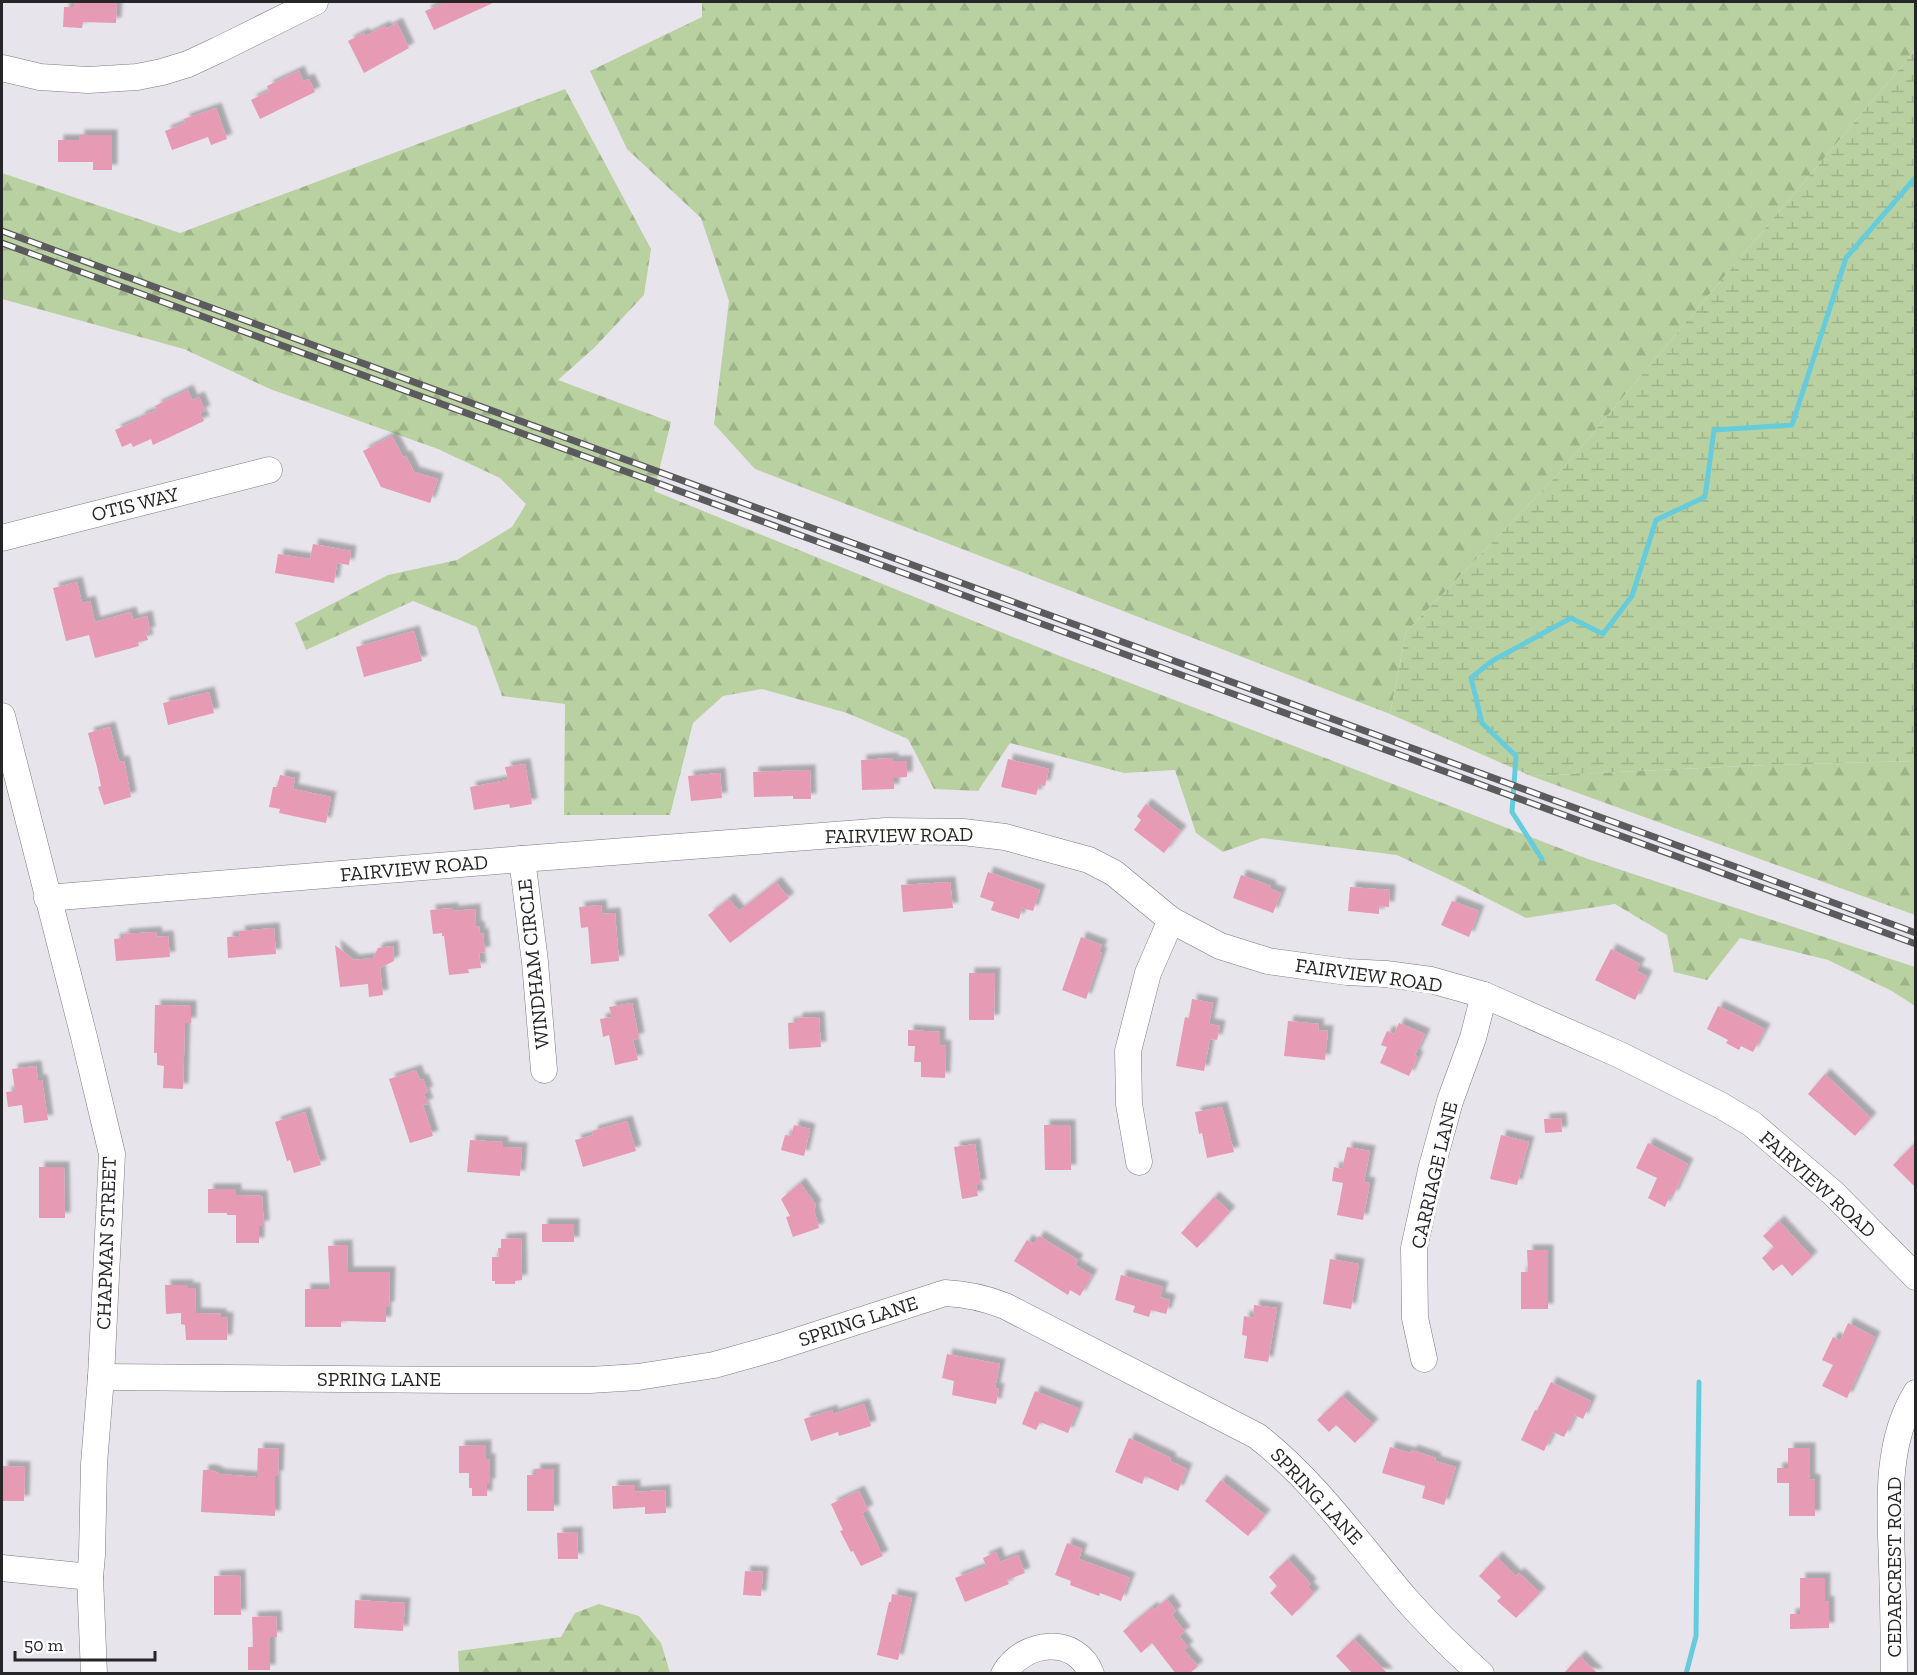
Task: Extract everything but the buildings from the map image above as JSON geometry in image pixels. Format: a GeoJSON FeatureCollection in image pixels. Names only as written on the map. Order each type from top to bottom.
{"type":"FeatureCollection","features":[{"type":"Feature","properties":{"kind":"street"},"geometry":{"type":"LineString","coordinates":[[2,68],[40,77],[88,80],[137,77],[162,72],[208,54],[315,2]]}},
{"type":"Feature","properties":{"kind":"street","name":"OTIS WAY"},"geometry":{"type":"LineString","coordinates":[[2,538],[269,470]]}},
{"type":"Feature","properties":{"kind":"street","name":"CHAPMAN STREET"},"geometry":{"type":"LineString","coordinates":[[2,724],[84,1037],[102,1121],[112,1154],[101,1377],[94,1464],[90,1577],[94,1674]]}},
{"type":"Feature","properties":{"kind":"street","name":"FAIRVIEW ROAD"},"geometry":{"type":"LineString","coordinates":[[47,898],[886,831],[963,832],[1005,837],[1089,860],[1114,873],[1171,920],[1220,946],[1268,961],[1431,980],[1484,995],[1620,1055],[1720,1105],[1752,1124],[1833,1193],[1916,1276]]}},
{"type":"Feature","properties":{"kind":"street","name":"WINDHAM CIRCLE"},"geometry":{"type":"LineString","coordinates":[[522,859],[536,962],[543,1070]]}},
{"type":"Feature","properties":{"kind":"street"},"geometry":{"type":"LineString","coordinates":[[1139,1162],[1130,1104],[1128,1052],[1148,973],[1171,920]]}},
{"type":"Feature","properties":{"kind":"street","name":"CARRIAGE LANE"},"geometry":{"type":"LineString","coordinates":[[1424,1359],[1415,1318],[1414,1248],[1440,1135],[1473,1038],[1484,995]]}},
{"type":"Feature","properties":{"kind":"street","name":"SPRING LANE"},"geometry":{"type":"LineString","coordinates":[[101,1377],[456,1380],[590,1380],[638,1377],[714,1365],[778,1347],[945,1293],[965,1294],[1005,1306],[1257,1436],[1280,1454],[1358,1538],[1406,1599],[1457,1653],[1481,1674]]}},
{"type":"Feature","properties":{"kind":"street","name":"CEDARCREST ROAD"},"geometry":{"type":"LineString","coordinates":[[1894,1674],[1890,1495],[1897,1438],[1907,1407],[1916,1393]]}},
{"type":"Feature","properties":{"kind":"street"},"geometry":{"type":"LineString","coordinates":[[2,1568],[90,1577]]}},
{"type":"Feature","properties":{"kind":"street"},"geometry":{"type":"LineString","coordinates":[[1004,1674],[1016,1658],[1030,1649],[1047,1646],[1064,1648],[1078,1656],[1090,1669],[1091,1674]]}},
{"type":"Feature","properties":{"kind":"green space"},"geometry":{"type":"Polygon","coordinates":[[[702,2],[1915,2],[1915,50],[1561,471],[1406,632],[1390,714],[755,469],[714,424],[729,301],[701,218],[627,149],[590,71],[702,17],[702,2]]]}},
{"type":"Feature","properties":{"kind":"green space"},"geometry":{"type":"Polygon","coordinates":[[[1915,50],[1915,761],[1531,776],[1390,714],[1406,632],[1561,471],[1915,50]]]}},
{"type":"Feature","properties":{"kind":"green space"},"geometry":{"type":"Polygon","coordinates":[[[565,89],[651,249],[644,295],[594,348],[558,380],[671,422],[654,491],[1060,656],[1588,859],[1915,967],[1915,1006],[1892,991],[1828,960],[1740,938],[1707,980],[1674,972],[1667,935],[1615,904],[1526,918],[1397,855],[1262,838],[1223,852],[1196,833],[1175,770],[1124,773],[1010,743],[978,791],[934,789],[908,739],[847,713],[762,689],[723,696],[693,723],[670,815],[564,815],[565,704],[502,696],[477,627],[413,601],[306,650],[295,623],[388,575],[457,560],[512,527],[526,504],[500,478],[438,449],[270,389],[184,349],[2,299],[2,173],[180,233],[565,89]]]}},
{"type":"Feature","properties":{"kind":"green space"},"geometry":{"type":"Polygon","coordinates":[[[1915,761],[1915,915],[1531,776],[1767,765],[1915,761]]]}},
{"type":"Feature","properties":{"kind":"green space"},"geometry":{"type":"Polygon","coordinates":[[[599,1604],[639,1616],[661,1643],[670,1673],[459,1673],[458,1651],[561,1637],[575,1613],[599,1604]]]}},
{"type":"Feature","properties":{"kind":"waterway"},"geometry":{"type":"LineString","coordinates":[[1542,859],[1512,812],[1516,756],[1482,723],[1471,678],[1492,661],[1571,618],[1603,634],[1632,596],[1656,520],[1705,497],[1714,430],[1792,425],[1846,258],[1916,177]]}},
{"type":"Feature","properties":{"kind":"waterway"},"geometry":{"type":"LineString","coordinates":[[1686,1674],[1696,1636],[1699,1382]]}},
{"type":"Feature","properties":{"kind":"railway"},"geometry":{"type":"LineString","coordinates":[[2,231],[1916,933]]}},
{"type":"Feature","properties":{"kind":"railway"},"geometry":{"type":"LineString","coordinates":[[2,243],[1916,944]]}}]}
